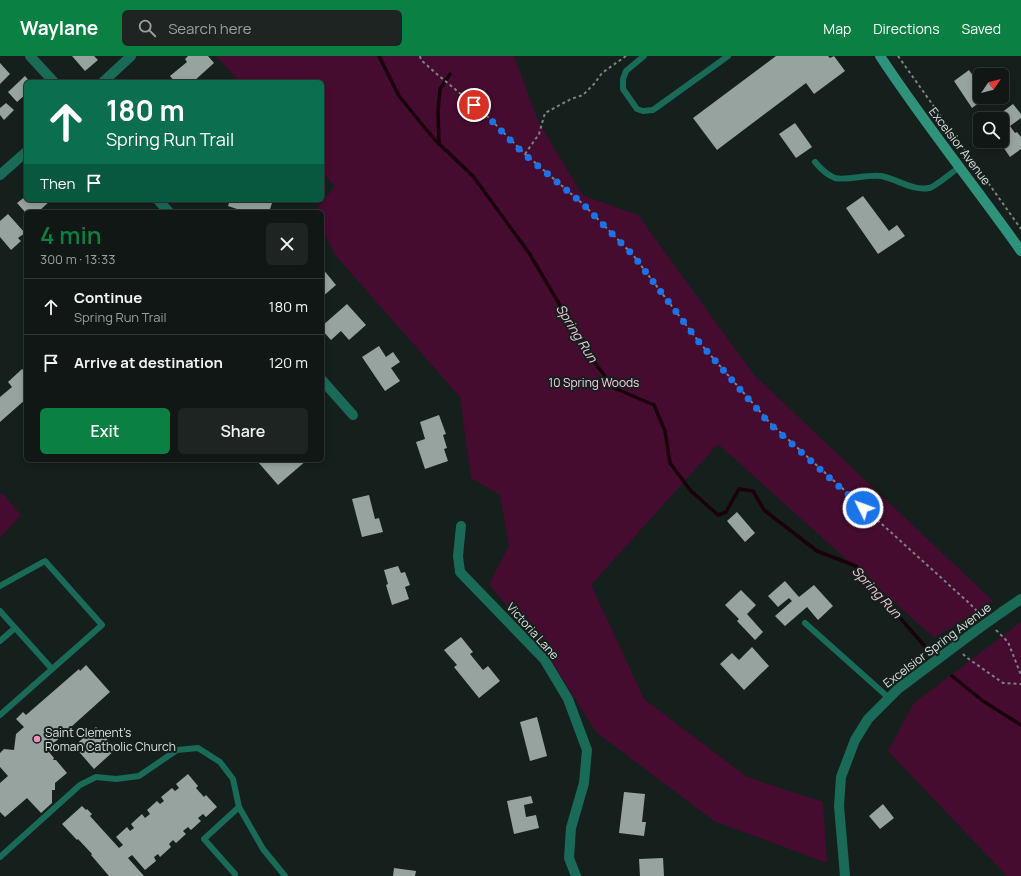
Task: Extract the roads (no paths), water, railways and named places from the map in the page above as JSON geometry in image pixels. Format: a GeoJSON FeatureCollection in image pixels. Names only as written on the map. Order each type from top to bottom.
{"type":"FeatureCollection","features":[{"type":"Feature","properties":{"kind":"street"},"geometry":{"type":"LineString","coordinates":[[30,56],[52,80]]}},
{"type":"Feature","properties":{"kind":"street"},"geometry":{"type":"LineString","coordinates":[[105,80],[131,56]]}},
{"type":"Feature","properties":{"kind":"street","name":"Excelsior Avenue"},"geometry":{"type":"LineString","coordinates":[[880,56],[899,85],[1021,251]]}},
{"type":"Feature","properties":{"kind":"street"},"geometry":{"type":"LineString","coordinates":[[0,175],[24,154]]}},
{"type":"Feature","properties":{"kind":"street"},"geometry":{"type":"LineString","coordinates":[[160,202],[166,210]]}},
{"type":"Feature","properties":{"kind":"street"},"geometry":{"type":"LineString","coordinates":[[324,382],[353,415]]}},
{"type":"Feature","properties":{"kind":"street","name":"Victoria Lane"},"geometry":{"type":"LineString","coordinates":[[461,526],[458,556],[460,572],[544,660],[568,699],[587,750],[584,783],[572,828],[569,858],[576,876]]}},
{"type":"Feature","properties":{"kind":"street","name":"Excelsior Spring Avenue"},"geometry":{"type":"LineString","coordinates":[[845,876],[839,806],[841,777],[855,740],[868,719],[898,689],[1021,599]]}},
{"type":"Feature","properties":{"kind":"lane"},"geometry":{"type":"LineString","coordinates":[[644,56],[626,71],[623,79],[623,89],[637,109],[643,111],[653,110],[728,56]]}},
{"type":"Feature","properties":{"kind":"lane"},"geometry":{"type":"LineString","coordinates":[[816,162],[822,170],[834,178],[880,176],[917,188],[930,188],[960,167]]}},
{"type":"Feature","properties":{"kind":"lane"},"geometry":{"type":"LineString","coordinates":[[0,586],[45,561],[102,625],[0,715]]}},
{"type":"Feature","properties":{"kind":"lane"},"geometry":{"type":"LineString","coordinates":[[0,611],[52,669]]}},
{"type":"Feature","properties":{"kind":"lane"},"geometry":{"type":"LineString","coordinates":[[805,623],[889,698]]}},
{"type":"Feature","properties":{"kind":"lane"},"geometry":{"type":"LineString","coordinates":[[0,641],[15,628]]}},
{"type":"Feature","properties":{"kind":"lane"},"geometry":{"type":"LineString","coordinates":[[0,857],[80,785],[96,777],[116,779],[139,776],[176,750],[198,748],[220,762],[233,779],[239,807],[263,849],[285,876]]}},
{"type":"Feature","properties":{"kind":"lane"},"geometry":{"type":"LineString","coordinates":[[235,874],[204,839],[239,807]]}},
{"type":"Feature","properties":{"kind":"waterway","name":"Spring Run"},"geometry":{"type":"LineString","coordinates":[[379,56],[399,96],[434,139],[473,176],[529,253],[592,359],[614,388],[654,405],[665,431],[670,463],[691,491],[718,515],[726,512],[739,489],[753,491],[764,510],[817,551],[856,566],[929,651]]}},
{"type":"Feature","properties":{"kind":"waterway"},"geometry":{"type":"LineString","coordinates":[[439,144],[438,111],[440,89],[450,74]]}},
{"type":"Feature","properties":{"kind":"waterway","name":"Spring Run"},"geometry":{"type":"LineString","coordinates":[[952,676],[983,701],[1021,725]]}},
{"type":"Feature","properties":{"kind":"place","name":"Saint Clement's Roman Catholic Church"},"geometry":{"type":"Point","coordinates":[37,739]}},
{"type":"Feature","properties":{"kind":"park label","name":"10 Spring Woods"},"geometry":{"type":"Point","coordinates":[594,382]}}]}
